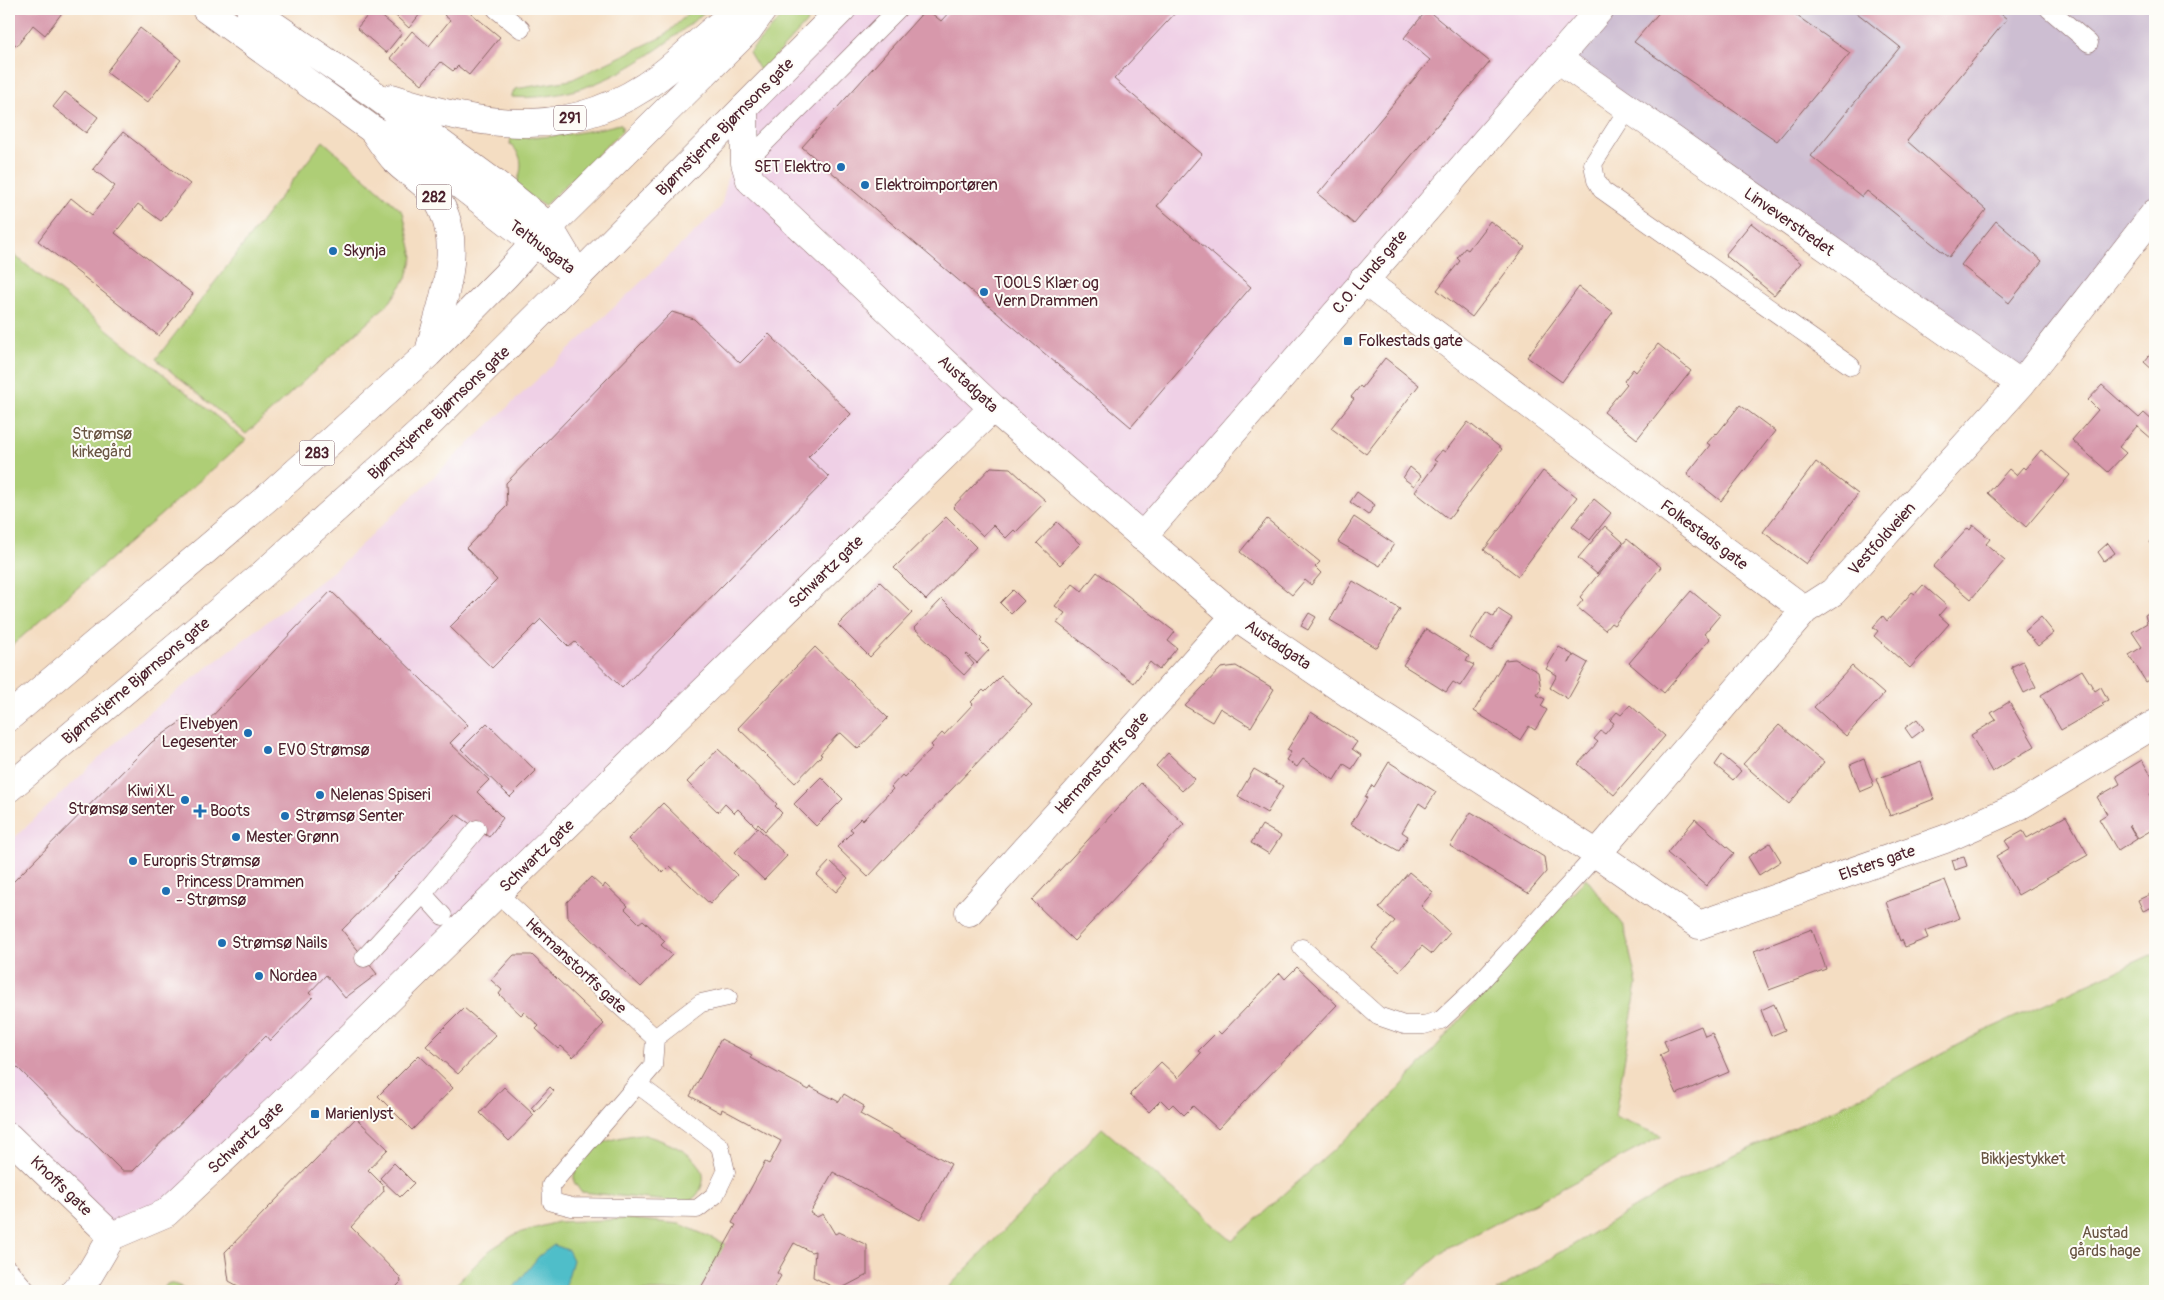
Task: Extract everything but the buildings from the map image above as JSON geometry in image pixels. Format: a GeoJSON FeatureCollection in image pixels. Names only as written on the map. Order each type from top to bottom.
{"type":"FeatureCollection","features":[{"type":"Feature","properties":{"kind":"main road","name":"Telthusgata"},"geometry":{"type":"LineString","coordinates":[[206,9],[372,130],[410,146],[542,235]]}},
{"type":"Feature","properties":{"kind":"main road","name":"Telthusgata"},"geometry":{"type":"LineString","coordinates":[[250,9],[368,90],[504,190],[578,276]]}},
{"type":"Feature","properties":{"kind":"main road","name":"Telthusgata"},"geometry":{"type":"LineString","coordinates":[[368,90],[464,119],[515,124],[570,118],[603,109],[632,96],[660,76],[743,9]]}},
{"type":"Feature","properties":{"kind":"main road"},"geometry":{"type":"LineString","coordinates":[[542,235],[748,30],[763,9]]}},
{"type":"Feature","properties":{"kind":"main road","name":"Bjørnstjerne Bjørnsons gate"},"geometry":{"type":"LineString","coordinates":[[9,788],[262,575],[422,432],[842,9]]}},
{"type":"Feature","properties":{"kind":"main road","name":"C.O. Lunds gate"},"geometry":{"type":"LineString","coordinates":[[1142,537],[1600,9]]}},
{"type":"Feature","properties":{"kind":"main road","name":"Linveverstredet"},"geometry":{"type":"LineString","coordinates":[[1558,59],[2021,384]]}},
{"type":"Feature","properties":{"kind":"main road","name":"Austadgata"},"geometry":{"type":"LineString","coordinates":[[744,108],[745,163],[750,180],[993,408],[1235,616],[1358,700],[1598,854]]}},
{"type":"Feature","properties":{"kind":"main road","name":"Telthusgata"},"geometry":{"type":"LineString","coordinates":[[372,130],[396,161],[428,188],[441,207],[451,235],[451,258],[446,285],[428,354]]}},
{"type":"Feature","properties":{"kind":"main road","name":"Vestfoldveien"},"geometry":{"type":"LineString","coordinates":[[1598,854],[1805,610],[1833,592],[2021,384],[2155,213]]}},
{"type":"Feature","properties":{"kind":"main road","name":"283"},"geometry":{"type":"LineString","coordinates":[[9,717],[274,492],[428,354],[506,275],[542,235]]}},
{"type":"Feature","properties":{"kind":"main road","name":"Folkestads gate"},"geometry":{"type":"LineString","coordinates":[[1363,280],[1805,610]]}},
{"type":"Feature","properties":{"kind":"main road","name":"Schwartz gate"},"geometry":{"type":"LineString","coordinates":[[112,1236],[166,1213],[280,1106],[993,408]]}},
{"type":"Feature","properties":{"kind":"main road","name":"Hermanstorffs gate"},"geometry":{"type":"LineString","coordinates":[[969,912],[1235,616]]}},
{"type":"Feature","properties":{"kind":"main road","name":"Elsters gate"},"geometry":{"type":"LineString","coordinates":[[1598,854],[1699,925],[1945,839],[2019,806],[2155,724]]}},
{"type":"Feature","properties":{"kind":"main road","name":"Knoffs gate"},"geometry":{"type":"LineString","coordinates":[[9,1137],[112,1236]]}},
{"type":"Feature","properties":{"kind":"main road"},"geometry":{"type":"LineString","coordinates":[[75,1291],[89,1275],[112,1236]]}},
{"type":"Feature","properties":{"kind":"lane"},"geometry":{"type":"LineString","coordinates":[[496,9],[521,29]]}},
{"type":"Feature","properties":{"kind":"lane"},"geometry":{"type":"LineString","coordinates":[[745,163],[898,9]]}},
{"type":"Feature","properties":{"kind":"lane"},"geometry":{"type":"LineString","coordinates":[[2049,9],[2089,43]]}},
{"type":"Feature","properties":{"kind":"lane"},"geometry":{"type":"LineString","coordinates":[[1628,109],[1593,164],[1596,180],[1602,190],[1850,366]]}},
{"type":"Feature","properties":{"kind":"lane"},"geometry":{"type":"LineString","coordinates":[[364,958],[423,894],[477,828]]}},
{"type":"Feature","properties":{"kind":"lane"},"geometry":{"type":"LineString","coordinates":[[1302,948],[1378,1016],[1404,1024],[1424,1025],[1441,1020],[1475,988],[1598,854]]}},
{"type":"Feature","properties":{"kind":"lane"},"geometry":{"type":"LineString","coordinates":[[423,894],[443,916]]}},
{"type":"Feature","properties":{"kind":"lane","name":"Hermanstorffs gate"},"geometry":{"type":"LineString","coordinates":[[498,894],[655,1038]]}},
{"type":"Feature","properties":{"kind":"lane"},"geometry":{"type":"LineString","coordinates":[[637,1084],[720,1146],[726,1172],[715,1195],[697,1209],[572,1207],[552,1202],[552,1186],[637,1084],[652,1066],[655,1038],[700,1003],[728,997]]}},
{"type":"Feature","properties":{"kind":"lane"},"geometry":{"type":"LineString","coordinates":[[9,1270],[28,1291]]}},
{"type":"Feature","properties":{"kind":"shaded area"},"geometry":{"type":"Polygon","coordinates":[[[842,9],[1596,9],[1142,537],[993,408],[166,1213],[112,1236],[9,1137],[9,843],[143,717],[332,572],[721,207],[744,108],[842,9]]]}},
{"type":"Feature","properties":{"kind":"shaded area"},"geometry":{"type":"Polygon","coordinates":[[[1603,9],[2155,9],[2155,205],[2021,384],[1558,59],[1603,9]]]}},
{"type":"Feature","properties":{"kind":"green space"},"geometry":{"type":"Polygon","coordinates":[[[693,9],[708,9],[664,44],[618,73],[593,84],[567,92],[540,97],[511,97],[515,89],[571,80],[664,36],[693,9]]]}},
{"type":"Feature","properties":{"kind":"green space"},"geometry":{"type":"Polygon","coordinates":[[[789,9],[819,9],[761,72],[749,52],[789,9]]]}},
{"type":"Feature","properties":{"kind":"green space"},"geometry":{"type":"Polygon","coordinates":[[[620,124],[622,131],[544,206],[516,186],[521,163],[518,154],[510,144],[511,138],[566,134],[620,124]]]}},
{"type":"Feature","properties":{"kind":"green space"},"geometry":{"type":"Polygon","coordinates":[[[323,141],[403,212],[413,257],[407,277],[390,302],[246,434],[156,359],[323,141]]]}},
{"type":"Feature","properties":{"kind":"green space","name":"Strømsø kirkegård"},"geometry":{"type":"Polygon","coordinates":[[[9,251],[246,440],[9,648],[9,251]]]}},
{"type":"Feature","properties":{"kind":"green space"},"geometry":{"type":"Polygon","coordinates":[[[1586,878],[1624,927],[1637,984],[1615,1116],[1662,1136],[1447,1249],[1398,1291],[945,1291],[1102,1128],[1232,1241],[1387,1102],[1586,878]]]}},
{"type":"Feature","properties":{"kind":"green space","name":"Bikkjestykket"},"geometry":{"type":"Polygon","coordinates":[[[2155,953],[2155,1291],[1496,1291],[1678,1182],[1860,1097],[1978,1034],[2155,953]]]}},
{"type":"Feature","properties":{"kind":"green space"},"geometry":{"type":"Polygon","coordinates":[[[641,1134],[674,1146],[695,1160],[701,1169],[703,1179],[696,1196],[688,1201],[678,1202],[581,1192],[574,1182],[574,1175],[586,1155],[609,1140],[641,1134]]]}},
{"type":"Feature","properties":{"kind":"green space"},"geometry":{"type":"Polygon","coordinates":[[[629,1219],[680,1224],[726,1244],[700,1291],[449,1291],[490,1250],[515,1234],[557,1222],[629,1219]]]}},
{"type":"Feature","properties":{"kind":"green space"},"geometry":{"type":"Polygon","coordinates":[[[171,1283],[192,1291],[162,1291],[167,1284],[171,1283]]]}},
{"type":"Feature","properties":{"kind":"water"},"geometry":{"type":"Polygon","coordinates":[[[554,1245],[568,1250],[573,1260],[564,1291],[511,1291],[539,1256],[554,1245]]]}},
{"type":"Feature","properties":{"kind":"place","name":"SET Elektro"},"geometry":{"type":"Point","coordinates":[841,167]}},
{"type":"Feature","properties":{"kind":"place","name":"Elektroimportøren"},"geometry":{"type":"Point","coordinates":[865,185]}},
{"type":"Feature","properties":{"kind":"place","name":"Skynja"},"geometry":{"type":"Point","coordinates":[333,251]}},
{"type":"Feature","properties":{"kind":"place","name":"TOOLS Klær og Vern Drammen"},"geometry":{"type":"Point","coordinates":[984,292]}},
{"type":"Feature","properties":{"kind":"place","name":"Folkestads gate"},"geometry":{"type":"Point","coordinates":[1348,341]}},
{"type":"Feature","properties":{"kind":"place","name":"Elvebyen Legesenter"},"geometry":{"type":"Point","coordinates":[248,733]}},
{"type":"Feature","properties":{"kind":"place","name":"EVO Strømsø"},"geometry":{"type":"Point","coordinates":[268,750]}},
{"type":"Feature","properties":{"kind":"place","name":"Nelenas Spiseri"},"geometry":{"type":"Point","coordinates":[320,795]}},
{"type":"Feature","properties":{"kind":"place","name":"Kiwi XL Strømsø senter"},"geometry":{"type":"Point","coordinates":[185,800]}},
{"type":"Feature","properties":{"kind":"place","name":"Boots"},"geometry":{"type":"Point","coordinates":[200,811]}},
{"type":"Feature","properties":{"kind":"place","name":"Strømsø Senter"},"geometry":{"type":"Point","coordinates":[285,816]}},
{"type":"Feature","properties":{"kind":"place","name":"Mester Grønn"},"geometry":{"type":"Point","coordinates":[236,837]}},
{"type":"Feature","properties":{"kind":"place","name":"Europris Strømsø"},"geometry":{"type":"Point","coordinates":[133,861]}},
{"type":"Feature","properties":{"kind":"place","name":"Princess Drammen - Strømsø"},"geometry":{"type":"Point","coordinates":[166,891]}},
{"type":"Feature","properties":{"kind":"place","name":"Strømsø Nails"},"geometry":{"type":"Point","coordinates":[222,943]}},
{"type":"Feature","properties":{"kind":"place","name":"Nordea"},"geometry":{"type":"Point","coordinates":[259,976]}},
{"type":"Feature","properties":{"kind":"place","name":"Marienlyst"},"geometry":{"type":"Point","coordinates":[315,1114]}},
{"type":"Feature","properties":{"kind":"park label","name":"Austad gårds hage"},"geometry":{"type":"Point","coordinates":[2105,1242]}}]}
